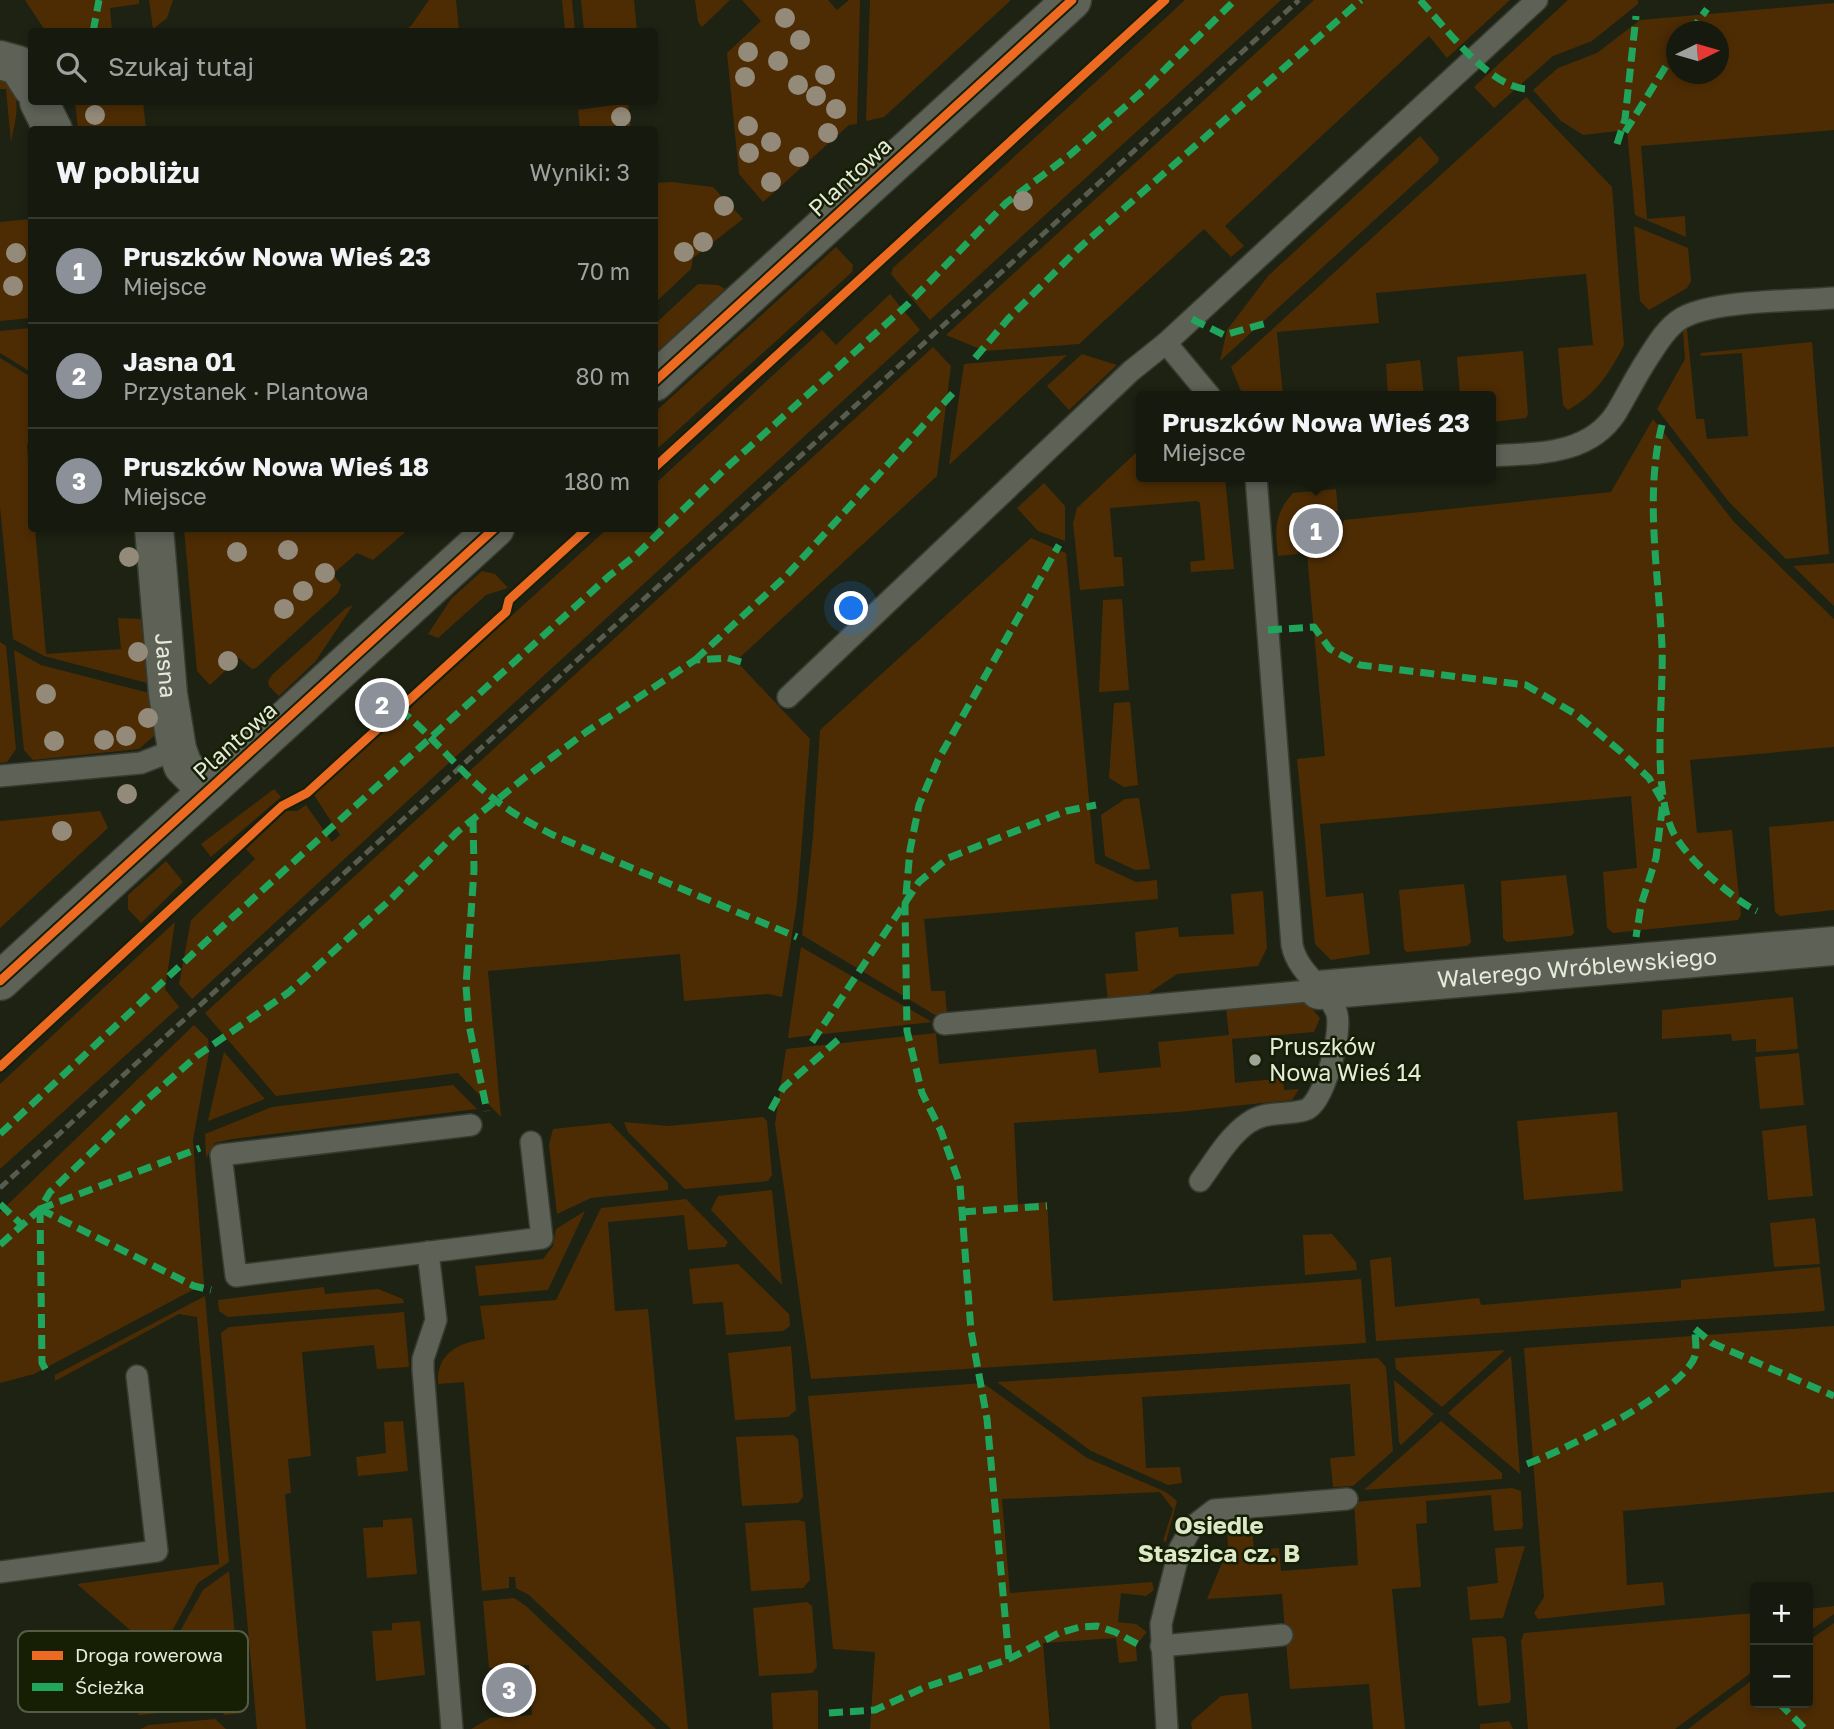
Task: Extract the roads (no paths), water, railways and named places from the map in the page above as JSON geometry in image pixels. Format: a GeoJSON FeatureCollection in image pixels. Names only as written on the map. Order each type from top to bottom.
{"type":"FeatureCollection","features":[{"type":"Feature","properties":{"kind":"street","name":"Plantowa"},"geometry":{"type":"LineString","coordinates":[[658,378],[1072,0]]}},
{"type":"Feature","properties":{"kind":"street"},"geometry":{"type":"LineString","coordinates":[[0,60],[18,65],[28,81]]}},
{"type":"Feature","properties":{"kind":"street"},"geometry":{"type":"LineString","coordinates":[[40,105],[51,126]]}},
{"type":"Feature","properties":{"kind":"street","name":"Jasna"},"geometry":{"type":"LineString","coordinates":[[154,532],[168,694],[177,748],[181,763],[208,791]]}},
{"type":"Feature","properties":{"kind":"street","name":"Plantowa"},"geometry":{"type":"LineString","coordinates":[[0,981],[491,532]]}},
{"type":"Feature","properties":{"kind":"street","name":"Walerego Wróblewskiego"},"geometry":{"type":"LineString","coordinates":[[1319,990],[1834,946]]}},
{"type":"Feature","properties":{"kind":"lane"},"geometry":{"type":"LineString","coordinates":[[788,697],[1130,371],[1166,343],[1537,0]]}},
{"type":"Feature","properties":{"kind":"lane"},"geometry":{"type":"LineString","coordinates":[[1496,456],[1557,451],[1586,442],[1615,415],[1650,354],[1671,326],[1684,317],[1712,308],[1834,298]]}},
{"type":"Feature","properties":{"kind":"lane"},"geometry":{"type":"LineString","coordinates":[[1166,343],[1206,391]]}},
{"type":"Feature","properties":{"kind":"lane"},"geometry":{"type":"LineString","coordinates":[[1200,1181],[1234,1135],[1247,1124],[1267,1114],[1305,1110],[1319,1096],[1339,1023],[1336,1011],[1301,968],[1292,945],[1256,482]]}},
{"type":"Feature","properties":{"kind":"lane"},"geometry":{"type":"LineString","coordinates":[[0,776],[141,763],[177,748]]}},
{"type":"Feature","properties":{"kind":"lane"},"geometry":{"type":"LineString","coordinates":[[944,1024],[1319,990]]}},
{"type":"Feature","properties":{"kind":"lane"},"geometry":{"type":"LineString","coordinates":[[471,1125],[221,1155],[236,1276],[542,1238],[530,1142]]}},
{"type":"Feature","properties":{"kind":"lane"},"geometry":{"type":"LineString","coordinates":[[428,1252],[436,1320],[423,1359],[423,1370],[452,1729]]}},
{"type":"Feature","properties":{"kind":"lane"},"geometry":{"type":"LineString","coordinates":[[0,1572],[158,1551],[137,1376]]}},
{"type":"Feature","properties":{"kind":"lane"},"geometry":{"type":"LineString","coordinates":[[1167,1729],[1161,1624],[1180,1548],[1192,1527],[1207,1513],[1348,1499]]}},
{"type":"Feature","properties":{"kind":"lane"},"geometry":{"type":"LineString","coordinates":[[1161,1646],[1282,1636]]}},
{"type":"Feature","properties":{"kind":"railway"},"geometry":{"type":"LineString","coordinates":[[0,1188],[1299,0]]}},
{"type":"Feature","properties":{"kind":"place","name":"Pruszków Nowa Wieś 23"},"geometry":{"type":"Point","coordinates":[1316,531]}},
{"type":"Feature","properties":{"kind":"place","name":"Jasna 01"},"geometry":{"type":"Point","coordinates":[382,705]}},
{"type":"Feature","properties":{"kind":"place","name":"Pruszków Nowa Wieś 14"},"geometry":{"type":"Point","coordinates":[1255,1060]}},
{"type":"Feature","properties":{"kind":"place","name":"Pruszków Nowa Wieś 18"},"geometry":{"type":"Point","coordinates":[509,1690]}},
{"type":"Feature","properties":{"kind":"district","name":"Osiedle Staszica cz. B"},"geometry":{"type":"Point","coordinates":[1219,1540]}}]}
